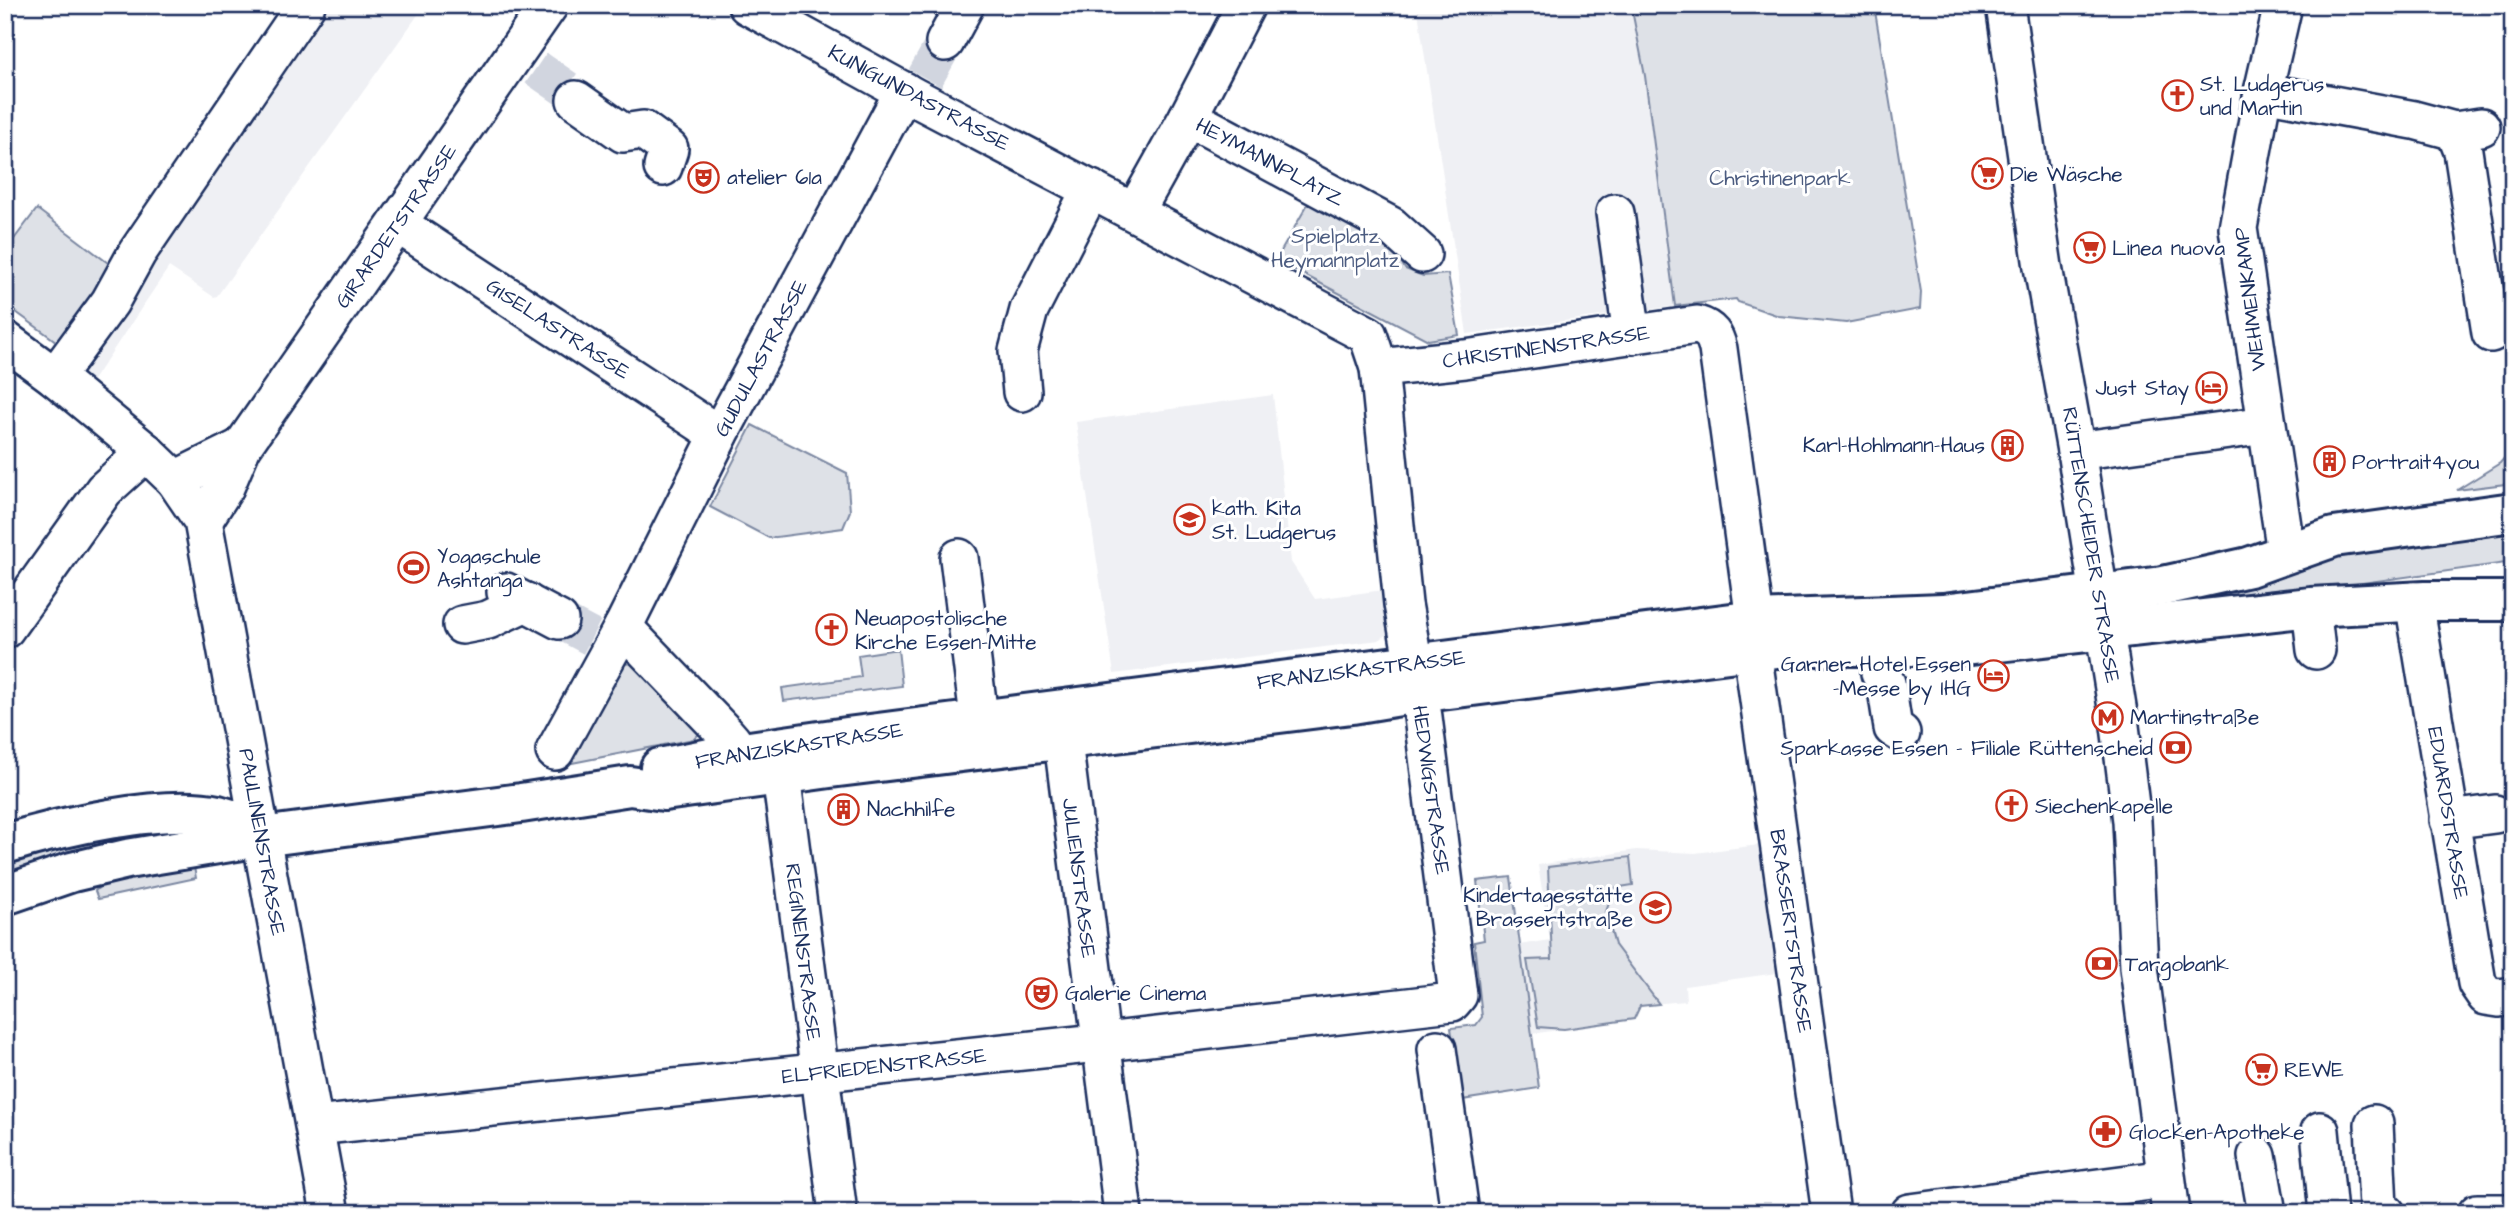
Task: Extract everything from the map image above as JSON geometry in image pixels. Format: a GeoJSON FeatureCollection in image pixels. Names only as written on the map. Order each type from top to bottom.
{"type":"FeatureCollection","features":[{"type":"Feature","properties":{"kind":"main road"},"geometry":{"type":"LineString","coordinates":[[2099,592],[2202,579],[2249,568],[2334,537],[2513,512]]}},
{"type":"Feature","properties":{"kind":"main road"},"geometry":{"type":"LineString","coordinates":[[2419,601],[2450,590],[2513,579]]}},
{"type":"Feature","properties":{"kind":"main road","name":"FRANZISKASTRASSE"},"geometry":{"type":"LineString","coordinates":[[630,786],[659,768],[736,753],[982,734],[1061,725],[2099,592]]}},
{"type":"Feature","properties":{"kind":"main road"},"geometry":{"type":"LineString","coordinates":[[2105,631],[2311,607],[2419,601],[2513,601]]}},
{"type":"Feature","properties":{"kind":"main road","name":"FRANZISKASTRASSE"},"geometry":{"type":"LineString","coordinates":[[1753,635],[1805,646],[1962,646],[2105,631]]}},
{"type":"Feature","properties":{"kind":"main road","name":"FRANZISKASTRASSE"},"geometry":{"type":"LineString","coordinates":[[5,895],[72,872],[127,859],[261,837],[630,786],[664,791],[781,775],[982,734]]}},
{"type":"Feature","properties":{"kind":"main road"},"geometry":{"type":"LineString","coordinates":[[5,844],[93,822],[155,814],[218,815],[246,825],[261,837]]}},
{"type":"Feature","properties":{"kind":"street"},"geometry":{"type":"LineString","coordinates":[[55,377],[102,313],[137,253],[306,5]]}},
{"type":"Feature","properties":{"kind":"street","name":"GIRARDETSTRASSE"},"geometry":{"type":"LineString","coordinates":[[203,521],[225,486],[243,447],[397,224],[522,65],[549,5]]}},
{"type":"Feature","properties":{"kind":"street","name":"KUNIGUNDASTRASSE"},"geometry":{"type":"LineString","coordinates":[[747,5],[914,89],[1135,212]]}},
{"type":"Feature","properties":{"kind":"street"},"geometry":{"type":"LineString","coordinates":[[1246,5],[1135,212],[1368,335],[1379,368]]}},
{"type":"Feature","properties":{"kind":"street","name":"RÜTTENSCHEIDER STRASSE"},"geometry":{"type":"LineString","coordinates":[[2006,5],[2043,267],[2099,592],[2132,821],[2140,967],[2168,1196]]}},
{"type":"Feature","properties":{"kind":"street","name":"WEHMENKAMP"},"geometry":{"type":"LineString","coordinates":[[2283,5],[2263,92],[2238,228],[2287,554]]}},
{"type":"Feature","properties":{"kind":"street"},"geometry":{"type":"LineString","coordinates":[[945,41],[973,9]]}},
{"type":"Feature","properties":{"kind":"street","name":"GUDULASTRASSE"},"geometry":{"type":"LineString","coordinates":[[555,751],[610,638],[719,435],[914,89]]}},
{"type":"Feature","properties":{"kind":"street"},"geometry":{"type":"LineString","coordinates":[[2263,92],[2468,129],[2463,151],[2491,333]]}},
{"type":"Feature","properties":{"kind":"street"},"geometry":{"type":"LineString","coordinates":[[569,96],[623,133],[643,130],[669,149],[663,167]]}},
{"type":"Feature","properties":{"kind":"street","name":"HEYMANNPLATZ"},"geometry":{"type":"LineString","coordinates":[[1188,117],[1391,226],[1422,254]]}},
{"type":"Feature","properties":{"kind":"street"},"geometry":{"type":"LineString","coordinates":[[1022,392],[1018,351],[1029,310],[1091,189]]}},
{"type":"Feature","properties":{"kind":"street"},"geometry":{"type":"LineString","coordinates":[[1615,213],[1632,335]]}},
{"type":"Feature","properties":{"kind":"street","name":"GISELASTRASSE"},"geometry":{"type":"LineString","coordinates":[[397,224],[719,435]]}},
{"type":"Feature","properties":{"kind":"street","name":"CHRISTINENSTRASSE"},"geometry":{"type":"LineString","coordinates":[[1379,368],[1465,359],[1697,325],[1711,332]]}},
{"type":"Feature","properties":{"kind":"street","name":"BRASSERTSTRASSE"},"geometry":{"type":"LineString","coordinates":[[1711,332],[1718,349],[1830,1213]]}},
{"type":"Feature","properties":{"kind":"street","name":"PAULINENSTRASSE"},"geometry":{"type":"LineString","coordinates":[[5,340],[55,377],[146,452],[175,480],[203,521],[330,1213]]}},
{"type":"Feature","properties":{"kind":"street","name":"HEDWIGSTRASSE"},"geometry":{"type":"LineString","coordinates":[[1379,368],[1403,604],[1458,995],[1452,1002]]}},
{"type":"Feature","properties":{"kind":"street"},"geometry":{"type":"LineString","coordinates":[[2076,451],[2266,425]]}},
{"type":"Feature","properties":{"kind":"street","name":"GIRARDETSTRASSE"},"geometry":{"type":"LineString","coordinates":[[175,480],[243,447]]}},
{"type":"Feature","properties":{"kind":"street"},"geometry":{"type":"LineString","coordinates":[[5,629],[104,490],[146,452]]}},
{"type":"Feature","properties":{"kind":"street"},"geometry":{"type":"LineString","coordinates":[[959,558],[982,734]]}},
{"type":"Feature","properties":{"kind":"street"},"geometry":{"type":"LineString","coordinates":[[462,625],[488,620],[516,597],[559,620]]}},
{"type":"Feature","properties":{"kind":"street","name":"EDUARDSTRASSE"},"geometry":{"type":"LineString","coordinates":[[2419,601],[2449,820],[2477,983],[2486,996],[2513,996]]}},
{"type":"Feature","properties":{"kind":"street"},"geometry":{"type":"LineString","coordinates":[[2311,607],[2316,650]]}},
{"type":"Feature","properties":{"kind":"street"},"geometry":{"type":"LineString","coordinates":[[610,638],[725,733],[732,741],[736,753],[781,775]]}},
{"type":"Feature","properties":{"kind":"street"},"geometry":{"type":"LineString","coordinates":[[1880,673],[1886,683],[1893,728],[1900,733]]}},
{"type":"Feature","properties":{"kind":"street","name":"JULIENSTRASSE"},"geometry":{"type":"LineString","coordinates":[[1061,725],[1123,1213]]}},
{"type":"Feature","properties":{"kind":"street","name":"REGINENSTRASSE"},"geometry":{"type":"LineString","coordinates":[[781,775],[838,1213]]}},
{"type":"Feature","properties":{"kind":"street"},"geometry":{"type":"LineString","coordinates":[[2449,820],[2495,814]]}},
{"type":"Feature","properties":{"kind":"street","name":"ELFRIEDENSTRASSE"},"geometry":{"type":"LineString","coordinates":[[315,1126],[1100,1043],[1452,1002]]}},
{"type":"Feature","properties":{"kind":"street"},"geometry":{"type":"LineString","coordinates":[[1437,1049],[1460,1213]]}},
{"type":"Feature","properties":{"kind":"street"},"geometry":{"type":"LineString","coordinates":[[2374,1124],[2378,1207],[2386,1213]]}},
{"type":"Feature","properties":{"kind":"street"},"geometry":{"type":"LineString","coordinates":[[2320,1131],[2328,1213]]}},
{"type":"Feature","properties":{"kind":"street"},"geometry":{"type":"LineString","coordinates":[[2258,1156],[2267,1213]]}},
{"type":"Feature","properties":{"kind":"street"},"geometry":{"type":"LineString","coordinates":[[1910,1213],[2168,1196]]}},
{"type":"Feature","properties":{"kind":"street"},"geometry":{"type":"LineString","coordinates":[[2477,1213],[2504,1213]]}},
{"type":"Feature","properties":{"kind":"shaded area"},"geometry":{"type":"Polygon","coordinates":[[[285,5],[425,5],[217,296],[214,297],[169,267],[83,395],[60,375],[285,5]]]}},
{"type":"Feature","properties":{"kind":"shaded area"},"geometry":{"type":"Polygon","coordinates":[[[1417,5],[1631,5],[1644,76],[1675,306],[1467,334],[1417,5]]]}},
{"type":"Feature","properties":{"kind":"shaded area"},"geometry":{"type":"Polygon","coordinates":[[[1273,395],[1291,562],[1315,599],[1384,590],[1388,634],[1379,640],[1114,674],[1076,422],[1273,395]]]}},
{"type":"Feature","properties":{"kind":"shaded area","name":"Kindertagesstätte Brassertstraße"},"geometry":{"type":"Polygon","coordinates":[[[1759,845],[1777,973],[1685,986],[1686,1001],[1640,1005],[1634,1019],[1531,1034],[1520,945],[1550,940],[1538,865],[1636,850],[1695,853],[1759,845]]]}},
{"type":"Feature","properties":{"kind":"green space","name":"Christinenpark"},"geometry":{"type":"Polygon","coordinates":[[[1631,5],[1874,5],[1921,292],[1920,309],[1846,323],[1779,316],[1736,299],[1675,306],[1645,76],[1631,5]]]}},
{"type":"Feature","properties":{"kind":"green space","name":"Spielplatz Heymannplatz"},"geometry":{"type":"Polygon","coordinates":[[[1314,193],[1386,233],[1405,269],[1423,276],[1448,274],[1459,335],[1428,340],[1276,260],[1314,193]]]}},
{"type":"Feature","properties":{"kind":"green space"},"geometry":{"type":"Polygon","coordinates":[[[37,209],[112,266],[60,344],[5,304],[5,251],[37,209]]]}},
{"type":"Feature","properties":{"kind":"green space"},"geometry":{"type":"Polygon","coordinates":[[[752,425],[847,473],[850,511],[843,528],[769,538],[710,507],[752,425]]]}},
{"type":"Feature","properties":{"kind":"green space"},"geometry":{"type":"Polygon","coordinates":[[[2513,448],[2513,483],[2457,490],[2500,463],[2513,448]]]}},
{"type":"Feature","properties":{"kind":"green space"},"geometry":{"type":"Polygon","coordinates":[[[2513,525],[2513,562],[2155,612],[2154,605],[2234,592],[2278,578],[2336,546],[2513,525]]]}},
{"type":"Feature","properties":{"kind":"green space"},"geometry":{"type":"Polygon","coordinates":[[[898,649],[902,686],[784,701],[782,688],[861,677],[858,655],[898,649]]]}},
{"type":"Feature","properties":{"kind":"green space"},"geometry":{"type":"Polygon","coordinates":[[[634,663],[700,733],[694,739],[562,765],[543,766],[540,758],[624,664],[634,663]]]}},
{"type":"Feature","properties":{"kind":"green space"},"geometry":{"type":"Polygon","coordinates":[[[189,827],[191,836],[5,881],[5,860],[100,835],[189,827]]]}},
{"type":"Feature","properties":{"kind":"green space"},"geometry":{"type":"Polygon","coordinates":[[[1630,857],[1633,885],[1614,888],[1606,912],[1615,945],[1659,1004],[1640,1006],[1634,1019],[1564,1029],[1538,1027],[1527,960],[1552,959],[1548,867],[1630,857]]]}},
{"type":"Feature","properties":{"kind":"green space"},"geometry":{"type":"Polygon","coordinates":[[[194,867],[196,878],[98,899],[95,891],[105,882],[194,867]]]}},
{"type":"Feature","properties":{"kind":"green space"},"geometry":{"type":"Polygon","coordinates":[[[1511,877],[1539,1088],[1462,1100],[1451,1028],[1476,1025],[1482,1017],[1474,942],[1484,940],[1477,881],[1511,877]]]}},
{"type":"Feature","properties":{"kind":"tunnel"},"geometry":{"type":"LineString","coordinates":[[925,78],[945,42]]}},
{"type":"Feature","properties":{"kind":"tunnel"},"geometry":{"type":"LineString","coordinates":[[536,68],[568,90]]}},
{"type":"Feature","properties":{"kind":"tunnel"},"geometry":{"type":"LineString","coordinates":[[559,620],[595,639]]}},
{"type":"Feature","properties":{"kind":"place","name":"St. Ludgerus und Martin"},"geometry":{"type":"Point","coordinates":[2177,96]}},
{"type":"Feature","properties":{"kind":"place","name":"Die Wäsche"},"geometry":{"type":"Point","coordinates":[1987,174]}},
{"type":"Feature","properties":{"kind":"place","name":"atelier 61a"},"geometry":{"type":"Point","coordinates":[704,177]}},
{"type":"Feature","properties":{"kind":"place","name":"Linea nuova"},"geometry":{"type":"Point","coordinates":[2089,248]}},
{"type":"Feature","properties":{"kind":"place","name":"Just Stay"},"geometry":{"type":"Point","coordinates":[2212,388]}},
{"type":"Feature","properties":{"kind":"place","name":"Karl-Hohlmann-Haus"},"geometry":{"type":"Point","coordinates":[2008,445]}},
{"type":"Feature","properties":{"kind":"place","name":"Portrait4you"},"geometry":{"type":"Point","coordinates":[2329,462]}},
{"type":"Feature","properties":{"kind":"place","name":"kath. Kita St. Ludgerus"},"geometry":{"type":"Point","coordinates":[1189,520]}},
{"type":"Feature","properties":{"kind":"place","name":"Yogaschule Ashtanga"},"geometry":{"type":"Point","coordinates":[414,568]}},
{"type":"Feature","properties":{"kind":"place","name":"Neuapostolische Kirche Essen-Mitte"},"geometry":{"type":"Point","coordinates":[832,630]}},
{"type":"Feature","properties":{"kind":"place","name":"Garner Hotel Essen -Messe by IHG"},"geometry":{"type":"Point","coordinates":[1994,676]}},
{"type":"Feature","properties":{"kind":"place","name":"Martinstraße"},"geometry":{"type":"Point","coordinates":[2107,717]}},
{"type":"Feature","properties":{"kind":"place","name":"Sparkasse Essen - Filiale Rüttenscheid"},"geometry":{"type":"Point","coordinates":[2176,748]}},
{"type":"Feature","properties":{"kind":"place","name":"Siechenkapelle"},"geometry":{"type":"Point","coordinates":[2012,806]}},
{"type":"Feature","properties":{"kind":"place","name":"Nachhilfe"},"geometry":{"type":"Point","coordinates":[844,809]}},
{"type":"Feature","properties":{"kind":"place","name":"Kindertagesstätte Brassertstraße"},"geometry":{"type":"Point","coordinates":[1656,907]}},
{"type":"Feature","properties":{"kind":"place","name":"Targobank"},"geometry":{"type":"Point","coordinates":[2102,964]}},
{"type":"Feature","properties":{"kind":"place","name":"Galerie Cinema"},"geometry":{"type":"Point","coordinates":[1042,993]}},
{"type":"Feature","properties":{"kind":"place","name":"REWE"},"geometry":{"type":"Point","coordinates":[2261,1070]}},
{"type":"Feature","properties":{"kind":"place","name":"Glocken-Apotheke"},"geometry":{"type":"Point","coordinates":[2106,1132]}}]}
